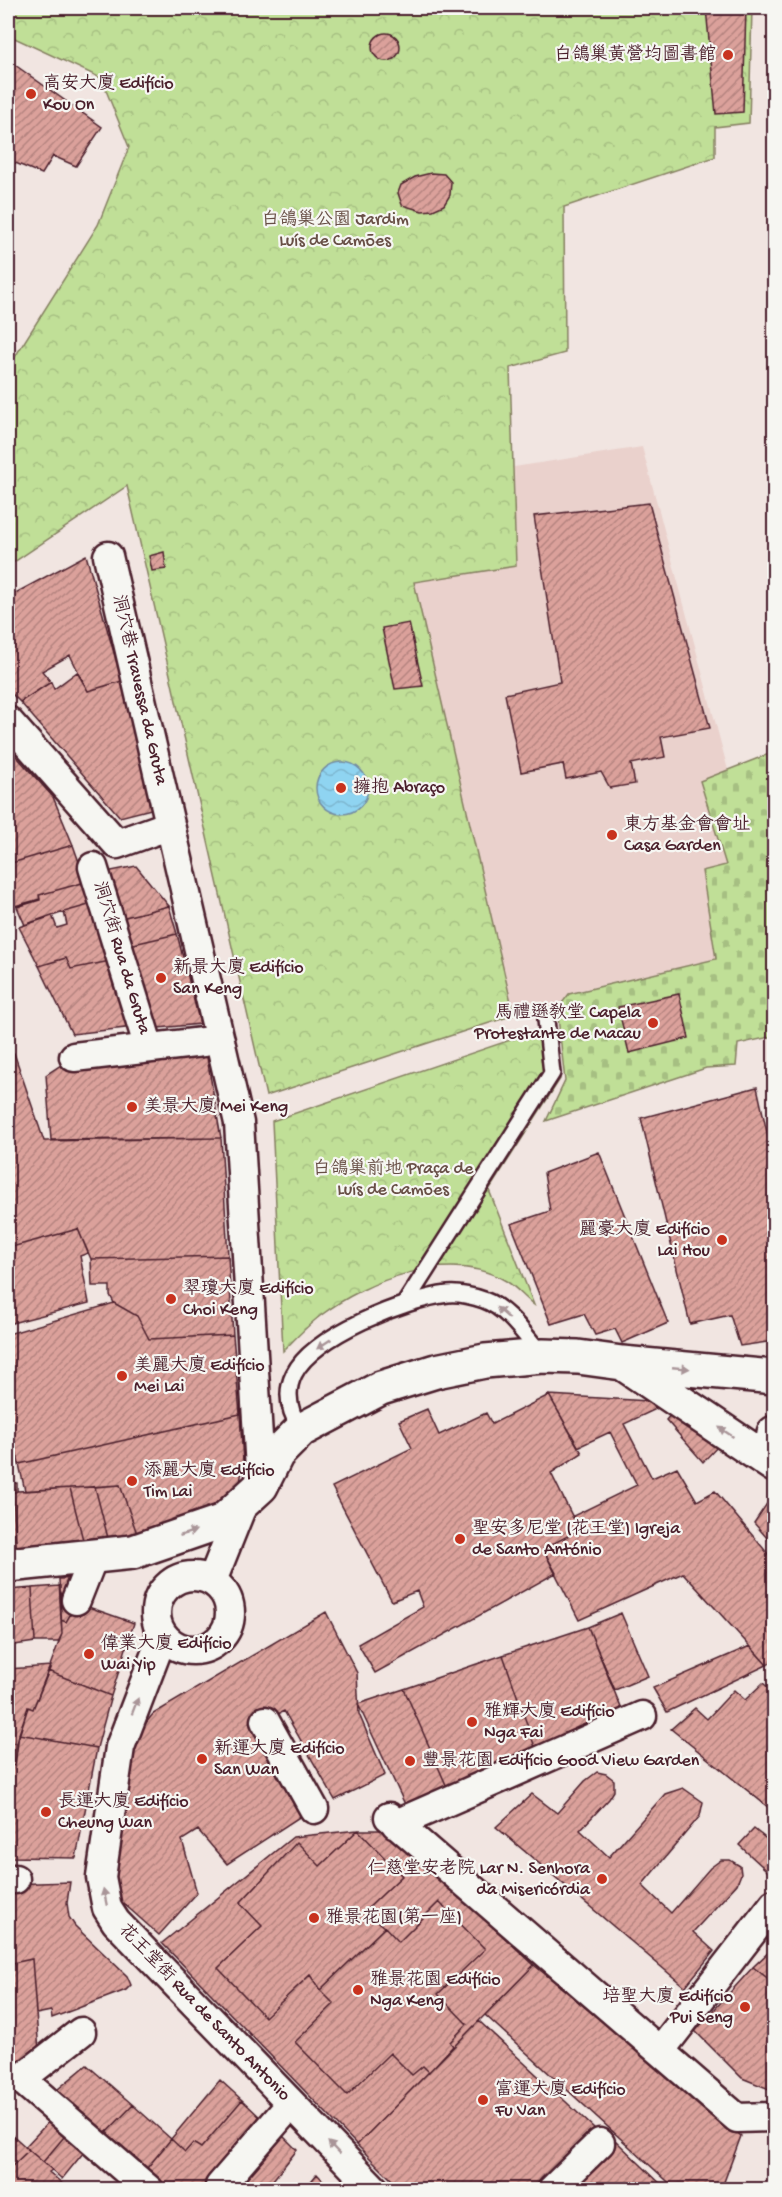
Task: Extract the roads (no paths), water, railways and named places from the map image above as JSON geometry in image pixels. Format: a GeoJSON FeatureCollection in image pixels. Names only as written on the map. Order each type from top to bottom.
{"type":"FeatureCollection","features":[{"type":"Feature","properties":{"kind":"street","name":"洞穴巷 Travessa da Gruta"},"geometry":{"type":"LineString","coordinates":[[108,556],[220,1040]]}},
{"type":"Feature","properties":{"kind":"street"},"geometry":{"type":"LineString","coordinates":[[8,721],[117,844],[170,825]]}},
{"type":"Feature","properties":{"kind":"street","name":"洞穴街 Rua da Gruta"},"geometry":{"type":"LineString","coordinates":[[93,867],[149,1048]]}},
{"type":"Feature","properties":{"kind":"street"},"geometry":{"type":"LineString","coordinates":[[74,1057],[220,1040],[239,1123],[251,1496]]}},
{"type":"Feature","properties":{"kind":"street"},"geometry":{"type":"LineString","coordinates":[[212,1581],[251,1496],[277,1454],[302,1430],[381,1388],[436,1371],[485,1361],[543,1356],[578,1357],[774,1377]]}},
{"type":"Feature","properties":{"kind":"street"},"geometry":{"type":"LineString","coordinates":[[622,1363],[774,1454]]}},
{"type":"Feature","properties":{"kind":"street"},"geometry":{"type":"LineString","coordinates":[[8,1565],[133,1552],[223,1521],[251,1496]]}},
{"type":"Feature","properties":{"kind":"street"},"geometry":{"type":"LineString","coordinates":[[76,1600],[93,1557]]}},
{"type":"Feature","properties":{"kind":"street"},"geometry":{"type":"LineString","coordinates":[[185,1576],[203,1577],[212,1581],[225,1595],[230,1612],[229,1621],[213,1644],[195,1649],[177,1646],[163,1635],[158,1627],[155,1608],[168,1584],[185,1576]]}},
{"type":"Feature","properties":{"kind":"street","name":"花王堂街 Rua de Santo Antonio"},"geometry":{"type":"LineString","coordinates":[[163,1635],[120,1747],[101,1877],[105,1901],[116,1922],[375,2190]]}},
{"type":"Feature","properties":{"kind":"street"},"geometry":{"type":"LineString","coordinates":[[642,1716],[393,1820],[737,2118],[774,2117]]}},
{"type":"Feature","properties":{"kind":"street"},"geometry":{"type":"LineString","coordinates":[[265,1721],[314,1809]]}},
{"type":"Feature","properties":{"kind":"street"},"geometry":{"type":"LineString","coordinates":[[660,2051],[774,1904]]}},
{"type":"Feature","properties":{"kind":"street"},"geometry":{"type":"LineString","coordinates":[[81,2032],[21,2079],[149,2190]]}},
{"type":"Feature","properties":{"kind":"street"},"geometry":{"type":"LineString","coordinates":[[220,2186],[291,2104]]}},
{"type":"Feature","properties":{"kind":"street"},"geometry":{"type":"LineString","coordinates":[[552,2190],[600,2143]]}},
{"type":"Feature","properties":{"kind":"lane"},"geometry":{"type":"LineString","coordinates":[[404,1305],[552,1073],[546,1020]]}},
{"type":"Feature","properties":{"kind":"lane"},"geometry":{"type":"LineString","coordinates":[[302,1430],[290,1407],[289,1390],[294,1374],[306,1358],[321,1344],[357,1324],[404,1305],[449,1294],[460,1294],[487,1301],[500,1309],[543,1356]]}},
{"type":"Feature","properties":{"kind":"water"},"geometry":{"type":"Polygon","coordinates":[[[337,762],[347,762],[356,766],[364,774],[368,788],[364,802],[356,810],[347,814],[337,814],[328,810],[320,802],[316,793],[316,783],[320,774],[328,766],[337,762]]]}},
{"type":"Feature","properties":{"kind":"place","name":"白鴿巢黃營均圖書館"},"geometry":{"type":"Point","coordinates":[728,55]}},
{"type":"Feature","properties":{"kind":"place","name":"高安大廈 Edifício Kou On"},"geometry":{"type":"Point","coordinates":[31,94]}},
{"type":"Feature","properties":{"kind":"place","name":"擁抱 Abraço"},"geometry":{"type":"Point","coordinates":[341,788]}},
{"type":"Feature","properties":{"kind":"place","name":"東方基金會會址 Casa Garden"},"geometry":{"type":"Point","coordinates":[612,835]}},
{"type":"Feature","properties":{"kind":"place","name":"新景大廈 Edifício San Keng"},"geometry":{"type":"Point","coordinates":[161,978]}},
{"type":"Feature","properties":{"kind":"place","name":"馬禮遜教堂 Capela Protestante de Macau"},"geometry":{"type":"Point","coordinates":[653,1023]}},
{"type":"Feature","properties":{"kind":"place","name":"美景大廈 Mei Keng"},"geometry":{"type":"Point","coordinates":[132,1107]}},
{"type":"Feature","properties":{"kind":"place","name":"麗豪大廈 Edifício Lai Hou"},"geometry":{"type":"Point","coordinates":[722,1240]}},
{"type":"Feature","properties":{"kind":"place","name":"翠瓊大廈 Edifício Choi Keng"},"geometry":{"type":"Point","coordinates":[171,1299]}},
{"type":"Feature","properties":{"kind":"place","name":"美麗大廈 Edifício Mei Lai"},"geometry":{"type":"Point","coordinates":[122,1376]}},
{"type":"Feature","properties":{"kind":"place","name":"添麗大廈 Edifício Tim Lai"},"geometry":{"type":"Point","coordinates":[132,1481]}},
{"type":"Feature","properties":{"kind":"place","name":"聖安多尼堂 (花王堂) Igreja de Santo António"},"geometry":{"type":"Point","coordinates":[460,1539]}},
{"type":"Feature","properties":{"kind":"place","name":"偉業大廈 Edifício Wai Yip"},"geometry":{"type":"Point","coordinates":[89,1654]}},
{"type":"Feature","properties":{"kind":"place","name":"雅輝大廈 Edifício Nga Fai"},"geometry":{"type":"Point","coordinates":[472,1722]}},
{"type":"Feature","properties":{"kind":"place","name":"新運大廈 Edifício San Wan"},"geometry":{"type":"Point","coordinates":[202,1759]}},
{"type":"Feature","properties":{"kind":"place","name":"豐景花園 Edifício Good View Garden"},"geometry":{"type":"Point","coordinates":[410,1761]}},
{"type":"Feature","properties":{"kind":"place","name":"長運大廈 Edifício Cheung Wan"},"geometry":{"type":"Point","coordinates":[46,1812]}},
{"type":"Feature","properties":{"kind":"place","name":"仁慈堂安老院 Lar N. Senhora da Misericórdia"},"geometry":{"type":"Point","coordinates":[602,1879]}},
{"type":"Feature","properties":{"kind":"place","name":"雅景花園(第一座)"},"geometry":{"type":"Point","coordinates":[314,1918]}},
{"type":"Feature","properties":{"kind":"place","name":"雅景花園 Edifício Nga Keng"},"geometry":{"type":"Point","coordinates":[358,1990]}},
{"type":"Feature","properties":{"kind":"place","name":"培聖大廈 Edifício Pui Seng"},"geometry":{"type":"Point","coordinates":[745,2007]}},
{"type":"Feature","properties":{"kind":"place","name":"富運大廈 Edifício Fu Van"},"geometry":{"type":"Point","coordinates":[483,2100]}},
{"type":"Feature","properties":{"kind":"park label","name":"白鴿巢公園 Jardim Luís de Camões"},"geometry":{"type":"Point","coordinates":[335,230]}},
{"type":"Feature","properties":{"kind":"park label","name":"白鴿巢前地 Praça de Luís de Camões"},"geometry":{"type":"Point","coordinates":[393,1179]}}]}
